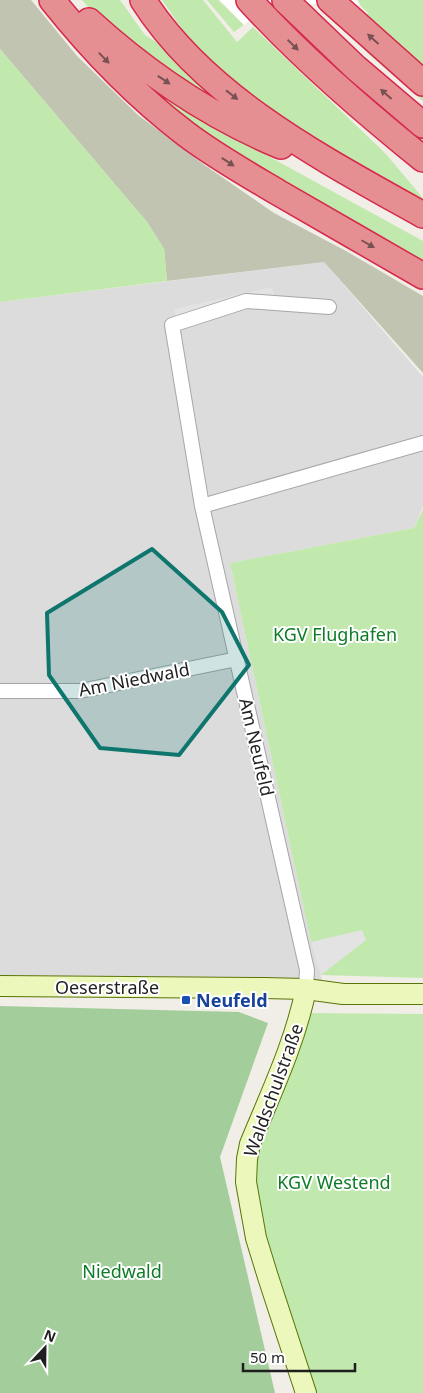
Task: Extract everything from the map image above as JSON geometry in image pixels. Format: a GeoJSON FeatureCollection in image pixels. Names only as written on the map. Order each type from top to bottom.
{"type":"FeatureCollection","features":[{"type":"Feature","properties":{"kind":"highway"},"geometry":{"type":"LineString","coordinates":[[52,0],[74,13],[141,65],[218,115],[266,140],[350,175]]}},
{"type":"Feature","properties":{"kind":"highway"},"geometry":{"type":"LineString","coordinates":[[143,0],[171,38],[194,64],[266,122],[350,175],[423,215]]}},
{"type":"Feature","properties":{"kind":"highway"},"geometry":{"type":"LineString","coordinates":[[287,2],[356,68],[423,125]]}},
{"type":"Feature","properties":{"kind":"highway"},"geometry":{"type":"LineString","coordinates":[[333,2],[423,83]]}},
{"type":"Feature","properties":{"kind":"highway"},"geometry":{"type":"LineString","coordinates":[[254,5],[322,73],[423,159]]}},
{"type":"Feature","properties":{"kind":"highway"},"geometry":{"type":"LineString","coordinates":[[74,13],[143,97],[186,134],[244,172],[423,276]]}},
{"type":"Feature","properties":{"kind":"street","name":"Am Neufeld"},"geometry":{"type":"LineString","coordinates":[[306,989],[307,970],[202,506],[172,325],[246,301],[330,307]]}},
{"type":"Feature","properties":{"kind":"street"},"geometry":{"type":"LineString","coordinates":[[202,506],[423,442]]}},
{"type":"Feature","properties":{"kind":"street","name":"Am Niedwald"},"geometry":{"type":"LineString","coordinates":[[0,691],[80,691],[236,659]]}},
{"type":"Feature","properties":{"kind":"street","name":"Oeserstraße"},"geometry":{"type":"LineString","coordinates":[[0,986],[306,989],[344,994],[423,994]]}},
{"type":"Feature","properties":{"kind":"street","name":"Waldschulstraße"},"geometry":{"type":"LineString","coordinates":[[306,989],[288,1050],[250,1144],[246,1159],[246,1182],[259,1246],[306,1393]]}},
{"type":"Feature","properties":{"kind":"highlighted area"},"geometry":{"type":"Polygon","coordinates":[[[152,549],[222,612],[249,665],[179,755],[100,748],[49,675],[47,613],[152,549]]]}},
{"type":"Feature","properties":{"kind":"shaded area"},"geometry":{"type":"Polygon","coordinates":[[[0,0],[31,0],[77,56],[138,115],[203,164],[274,213],[346,251],[423,296],[423,373],[324,262],[167,281],[164,249],[147,222],[0,49],[0,0]]]}},
{"type":"Feature","properties":{"kind":"shaded area"},"geometry":{"type":"Polygon","coordinates":[[[324,262],[423,377],[423,506],[414,528],[230,563],[311,942],[324,986],[0,982],[0,302],[324,262]]]}},
{"type":"Feature","properties":{"kind":"shaded area"},"geometry":{"type":"Polygon","coordinates":[[[272,287],[275,298],[177,320],[174,309],[272,287]]]}},
{"type":"Feature","properties":{"kind":"shaded area"},"geometry":{"type":"Polygon","coordinates":[[[362,930],[366,940],[321,975],[311,942],[362,930]]]}},
{"type":"Feature","properties":{"kind":"green space"},"geometry":{"type":"Polygon","coordinates":[[[82,0],[120,0],[145,35],[158,43],[161,41],[249,127],[103,24],[82,0]]]}},
{"type":"Feature","properties":{"kind":"green space"},"geometry":{"type":"Polygon","coordinates":[[[162,0],[203,0],[237,42],[253,27],[385,153],[423,198],[423,203],[318,140],[241,88],[217,69],[179,31],[182,29],[162,0]]]}},
{"type":"Feature","properties":{"kind":"green space"},"geometry":{"type":"Polygon","coordinates":[[[207,0],[218,0],[244,25],[234,32],[207,0]]]}},
{"type":"Feature","properties":{"kind":"green space"},"geometry":{"type":"Polygon","coordinates":[[[358,0],[423,0],[423,69],[366,16],[368,13],[358,0]]]}},
{"type":"Feature","properties":{"kind":"green space"},"geometry":{"type":"Polygon","coordinates":[[[270,3],[277,3],[423,137],[423,143],[347,79],[270,3]]]}},
{"type":"Feature","properties":{"kind":"green space"},"geometry":{"type":"Polygon","coordinates":[[[317,4],[323,5],[423,94],[423,101],[372,57],[317,4]]]}},
{"type":"Feature","properties":{"kind":"green space"},"geometry":{"type":"Polygon","coordinates":[[[0,49],[147,222],[164,249],[167,281],[0,302],[0,49]]]}},
{"type":"Feature","properties":{"kind":"green space"},"geometry":{"type":"Polygon","coordinates":[[[146,85],[206,122],[423,241],[423,269],[231,157],[146,85]]]}},
{"type":"Feature","properties":{"kind":"green space","name":"KGV Flughafen"},"geometry":{"type":"Polygon","coordinates":[[[423,509],[423,978],[321,975],[311,942],[230,563],[414,528],[423,509]]]}},
{"type":"Feature","properties":{"kind":"green space","name":"Niedwald"},"geometry":{"type":"Polygon","coordinates":[[[0,1006],[239,1012],[268,1023],[220,1157],[275,1393],[0,1393],[0,1006]]]}},
{"type":"Feature","properties":{"kind":"green space","name":"KGV Westend"},"geometry":{"type":"Polygon","coordinates":[[[301,1013],[423,1014],[423,1393],[308,1393],[244,1169],[301,1013]]]}},
{"type":"Feature","properties":{"kind":"pier"},"geometry":{"type":"Polygon","coordinates":[[[220,0],[356,0],[360,5],[270,3],[244,25],[220,0]]]}},
{"type":"Feature","properties":{"kind":"place","name":"Neufeld"},"geometry":{"type":"Point","coordinates":[186,1000]}}]}
